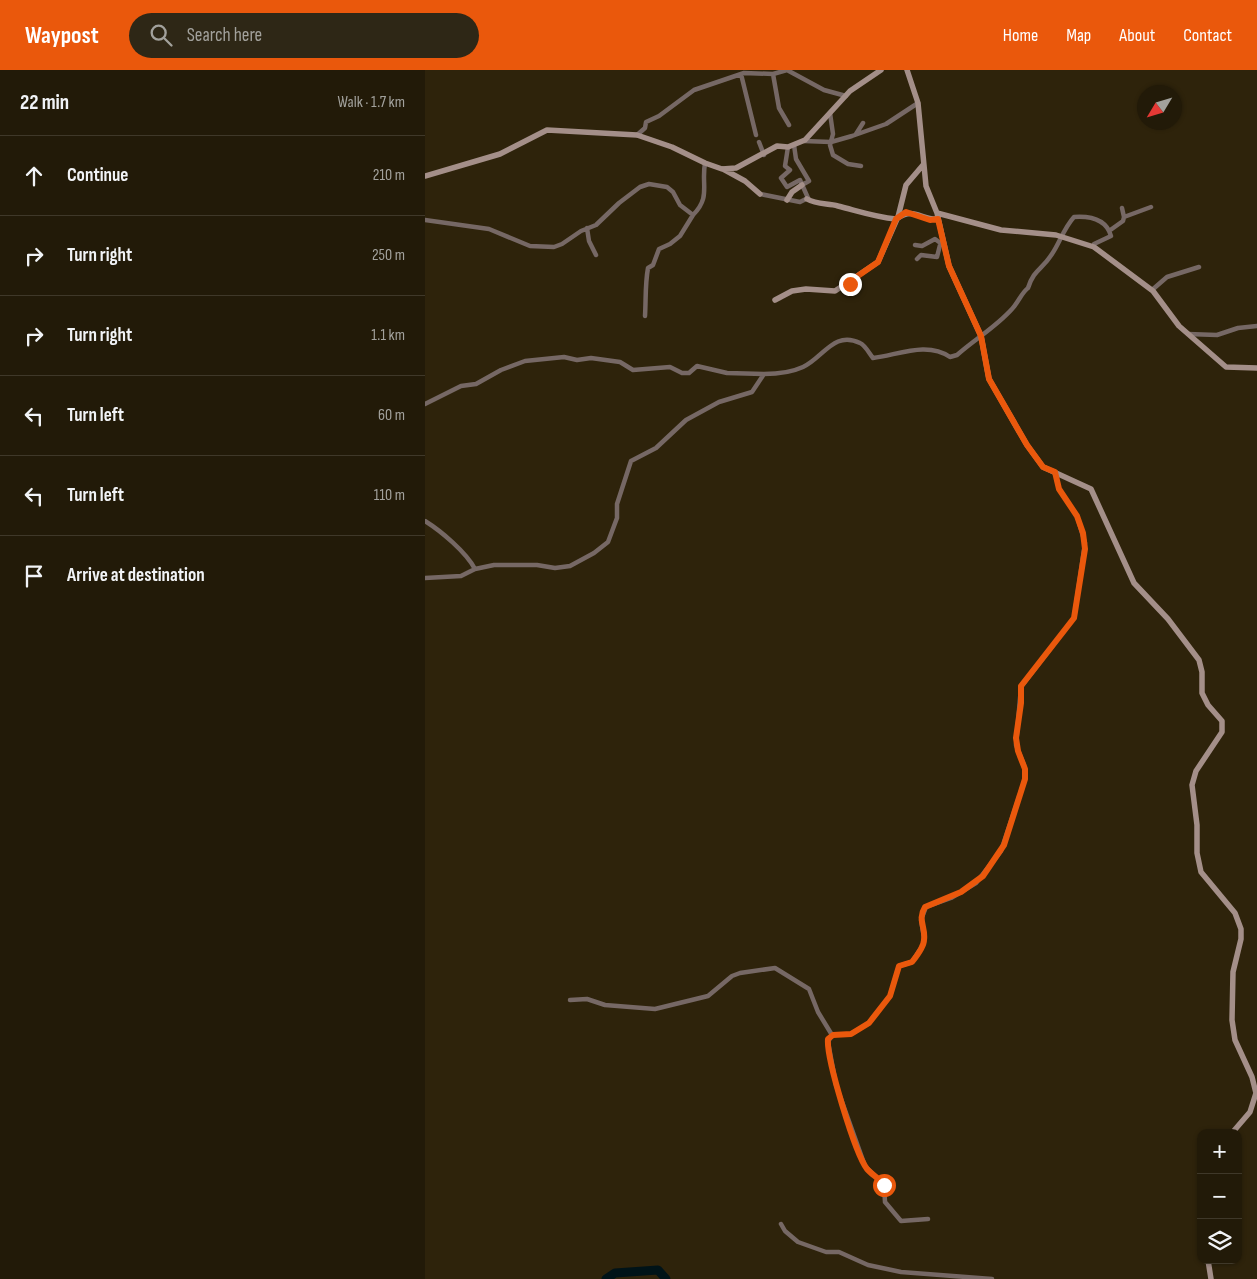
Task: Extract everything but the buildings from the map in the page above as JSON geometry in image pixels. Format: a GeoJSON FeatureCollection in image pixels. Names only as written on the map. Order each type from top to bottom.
{"type":"FeatureCollection","features":[{"type":"Feature","properties":{"kind":"street"},"geometry":{"type":"LineString","coordinates":[[637,135],[645,128],[647,122],[659,116],[689,92],[741,74],[773,74],[787,70],[823,90],[846,96]]}},
{"type":"Feature","properties":{"kind":"street"},"geometry":{"type":"LineString","coordinates":[[804,141],[846,96],[881,70]]}},
{"type":"Feature","properties":{"kind":"street"},"geometry":{"type":"LineString","coordinates":[[907,70],[917,103],[926,186],[937,216],[942,245],[949,266],[981,336],[989,379],[1027,445],[1043,467],[1091,488],[1134,583],[1167,619],[1199,660],[1202,672],[1202,692],[1208,705],[1222,721],[1222,732],[1196,771],[1192,785],[1197,825],[1197,853],[1201,872],[1235,914],[1241,929],[1241,939],[1233,972],[1232,1020],[1235,1040],[1256,1093],[1250,1112],[1235,1129]]}},
{"type":"Feature","properties":{"kind":"street"},"geometry":{"type":"LineString","coordinates":[[741,74],[756,135]]}},
{"type":"Feature","properties":{"kind":"street"},"geometry":{"type":"LineString","coordinates":[[773,74],[779,108],[789,125]]}},
{"type":"Feature","properties":{"kind":"street"},"geometry":{"type":"LineString","coordinates":[[722,169],[742,166],[777,146],[791,146],[804,141],[831,142],[855,135],[886,124],[917,103]]}},
{"type":"Feature","properties":{"kind":"street"},"geometry":{"type":"LineString","coordinates":[[830,113],[833,155],[848,164],[861,166]]}},
{"type":"Feature","properties":{"kind":"street"},"geometry":{"type":"LineString","coordinates":[[855,135],[863,123]]}},
{"type":"Feature","properties":{"kind":"street"},"geometry":{"type":"LineString","coordinates":[[425,176],[500,154],[547,130],[614,132],[637,135],[671,147],[745,181],[760,194],[800,202],[807,199]]}},
{"type":"Feature","properties":{"kind":"street"},"geometry":{"type":"LineString","coordinates":[[759,142],[764,154]]}},
{"type":"Feature","properties":{"kind":"street"},"geometry":{"type":"LineString","coordinates":[[791,146],[785,166],[790,170],[781,178],[787,187],[800,180],[807,199],[815,203],[837,205],[863,214],[897,219],[906,212],[930,220],[937,216],[1001,230],[1060,236],[1094,247],[1152,290],[1179,326],[1226,367],[1257,368]]}},
{"type":"Feature","properties":{"kind":"street"},"geometry":{"type":"LineString","coordinates":[[787,200],[792,192],[809,181],[796,160],[791,146]]}},
{"type":"Feature","properties":{"kind":"street"},"geometry":{"type":"LineString","coordinates":[[645,316],[644,292],[647,284],[648,268],[653,265],[659,249],[670,244],[680,236],[693,215],[700,208],[705,197],[705,164]]}},
{"type":"Feature","properties":{"kind":"street"},"geometry":{"type":"LineString","coordinates":[[775,300],[792,291],[805,289],[835,291],[878,262],[897,219],[906,185],[923,165]]}},
{"type":"Feature","properties":{"kind":"street"},"geometry":{"type":"LineString","coordinates":[[425,220],[489,229],[531,246],[548,248],[563,244],[603,220],[608,212],[634,191],[649,184],[667,187],[673,192],[680,205],[693,215]]}},
{"type":"Feature","properties":{"kind":"street"},"geometry":{"type":"LineString","coordinates":[[1124,217],[1151,207]]}},
{"type":"Feature","properties":{"kind":"street"},"geometry":{"type":"LineString","coordinates":[[1109,231],[1123,221],[1122,208]]}},
{"type":"Feature","properties":{"kind":"street"},"geometry":{"type":"LineString","coordinates":[[425,404],[455,389],[476,384],[501,370],[525,361],[564,357],[620,362],[633,370],[671,367],[682,374],[689,373],[697,366],[727,372],[780,374],[803,367],[833,342],[850,340],[862,344],[873,358],[911,349],[945,353],[950,357],[957,355],[1013,309],[1024,291],[1028,288],[1033,274],[1043,267],[1054,252],[1060,236],[1074,217],[1089,216],[1098,218],[1109,231],[1111,236],[1094,244],[1094,247]]}},
{"type":"Feature","properties":{"kind":"street"},"geometry":{"type":"LineString","coordinates":[[587,228],[592,249],[596,255]]}},
{"type":"Feature","properties":{"kind":"street"},"geometry":{"type":"LineString","coordinates":[[915,245],[922,246],[935,240],[942,245]]}},
{"type":"Feature","properties":{"kind":"street"},"geometry":{"type":"LineString","coordinates":[[917,259],[921,255],[937,257],[942,245]]}},
{"type":"Feature","properties":{"kind":"street"},"geometry":{"type":"LineString","coordinates":[[1152,290],[1167,277],[1199,267]]}},
{"type":"Feature","properties":{"kind":"street"},"geometry":{"type":"LineString","coordinates":[[849,282],[853,293]]}},
{"type":"Feature","properties":{"kind":"street"},"geometry":{"type":"LineString","coordinates":[[1188,334],[1217,335],[1238,328],[1257,326]]}},
{"type":"Feature","properties":{"kind":"street"},"geometry":{"type":"LineString","coordinates":[[425,578],[461,576],[475,569],[495,565],[570,566],[594,553],[608,542],[617,518],[617,504],[631,461],[656,448],[686,420],[719,402],[752,392],[764,374]]}},
{"type":"Feature","properties":{"kind":"street"},"geometry":{"type":"LineString","coordinates":[[833,1035],[851,1034],[869,1023],[890,996],[899,966],[912,962],[923,945],[924,938],[921,920],[925,907],[951,898],[976,883],[1004,845],[1025,779],[1025,769],[1018,751],[1016,738],[1021,703],[1021,686],[1074,618],[1085,549],[1083,533],[1077,516],[1059,489],[1055,472]]}},
{"type":"Feature","properties":{"kind":"street"},"geometry":{"type":"LineString","coordinates":[[425,521],[441,530],[462,555],[469,559],[475,569]]}},
{"type":"Feature","properties":{"kind":"street"},"geometry":{"type":"LineString","coordinates":[[570,1000],[587,999],[605,1005],[655,1010],[708,996],[740,973],[775,968],[809,989],[818,1012],[833,1035]]}},
{"type":"Feature","properties":{"kind":"street"},"geometry":{"type":"LineString","coordinates":[[833,1035],[828,1042],[833,1076],[865,1166],[884,1185],[885,1202],[897,1217],[905,1222],[928,1219]]}},
{"type":"Feature","properties":{"kind":"street"},"geometry":{"type":"LineString","coordinates":[[781,1224],[786,1233],[798,1242],[826,1252],[839,1252],[868,1265],[901,1272],[992,1279]]}},
{"type":"Feature","properties":{"kind":"street"},"geometry":{"type":"LineString","coordinates":[[1208,1264],[1211,1279]]}},
{"type":"Feature","properties":{"kind":"waterway"},"geometry":{"type":"LineString","coordinates":[[606,1279],[615,1273],[658,1270],[666,1279]]}},
{"type":"Feature","properties":{"kind":"route"},"geometry":{"type":"LineString","coordinates":[[850,284],[849,282],[878,262],[896,219],[906,212],[911,212],[930,220],[938,219],[949,266],[981,336],[989,379],[1027,445],[1043,467],[1055,472],[1059,489],[1077,516],[1085,543],[1074,618],[1021,686],[1021,703],[1016,738],[1018,751],[1025,769],[1025,779],[1016,812],[1001,851],[976,883],[951,898],[925,907],[921,915],[923,945],[912,962],[899,966],[890,996],[869,1023],[851,1034],[833,1035],[828,1039],[828,1049],[836,1085],[865,1166],[884,1185]]}}]}
